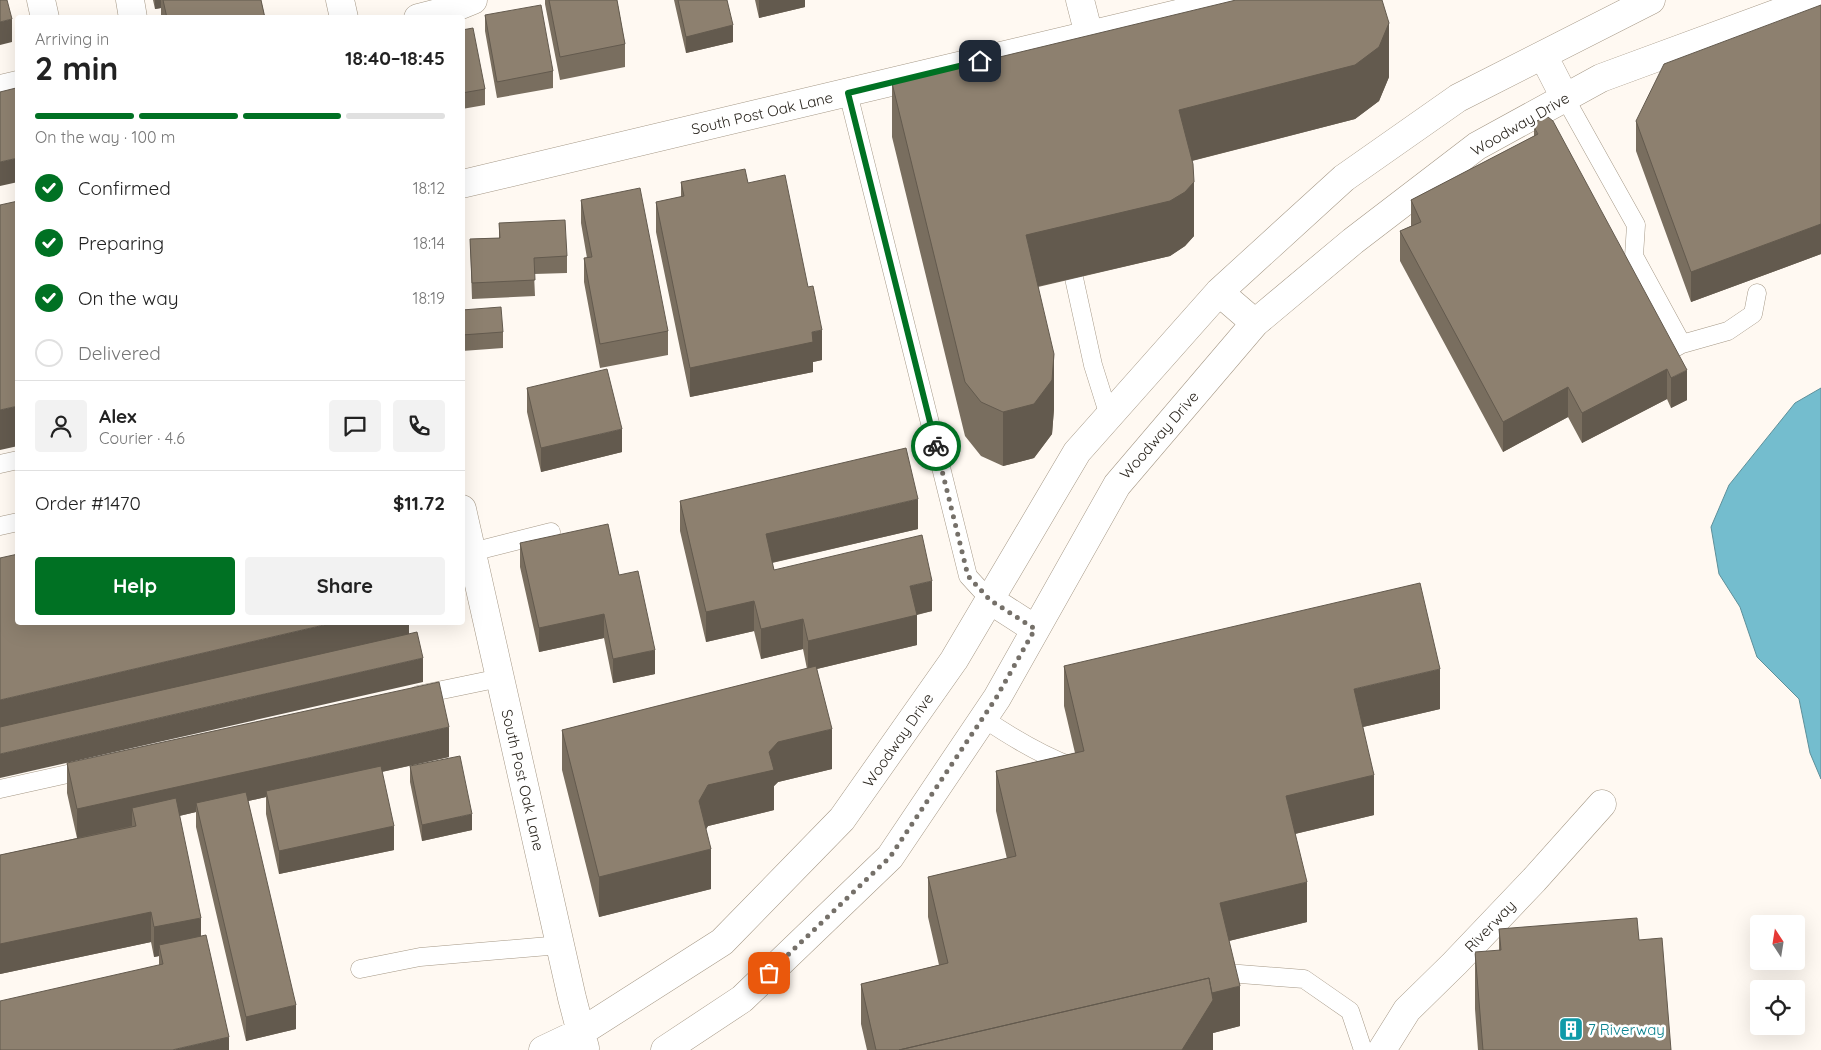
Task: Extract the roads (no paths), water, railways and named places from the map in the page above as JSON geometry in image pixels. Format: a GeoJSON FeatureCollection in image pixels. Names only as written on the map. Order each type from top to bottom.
{"type":"FeatureCollection","features":[{"type":"Feature","properties":{"kind":"main road"},"geometry":{"type":"LineString","coordinates":[[41,0],[44,15]]}},
{"type":"Feature","properties":{"kind":"main road"},"geometry":{"type":"LineString","coordinates":[[130,0],[132,15]]}},
{"type":"Feature","properties":{"kind":"main road"},"geometry":{"type":"LineString","coordinates":[[340,0],[343,15]]}},
{"type":"Feature","properties":{"kind":"main road"},"geometry":{"type":"LineString","coordinates":[[430,15],[473,0]]}},
{"type":"Feature","properties":{"kind":"main road"},"geometry":{"type":"LineString","coordinates":[[1080,0],[1089,35]]}},
{"type":"Feature","properties":{"kind":"main road","name":"South Post Oak Lane"},"geometry":{"type":"LineString","coordinates":[[465,183],[1236,0]]}},
{"type":"Feature","properties":{"kind":"main road","name":"Woodway Drive"},"geometry":{"type":"LineString","coordinates":[[664,1050],[742,999],[890,857],[996,698],[1117,485],[1255,323],[1353,241],[1477,146],[1601,78],[1812,0]]}},
{"type":"Feature","properties":{"kind":"main road","name":"Woodway Drive"},"geometry":{"type":"LineString","coordinates":[[543,1050],[584,1041],[722,942],[842,819],[954,660],[1077,452],[1219,292],[1344,178],[1458,98],[1646,1]]}},
{"type":"Feature","properties":{"kind":"main road"},"geometry":{"type":"LineString","coordinates":[[1542,55],[1565,98]]}},
{"type":"Feature","properties":{"kind":"main road"},"geometry":{"type":"LineString","coordinates":[[0,89],[15,86]]}},
{"type":"Feature","properties":{"kind":"main road"},"geometry":{"type":"LineString","coordinates":[[1219,292],[1255,323]]}},
{"type":"Feature","properties":{"kind":"main road","name":"South Post Oak Lane"},"geometry":{"type":"LineString","coordinates":[[465,522],[560,945],[584,1041]]}},
{"type":"Feature","properties":{"kind":"main road"},"geometry":{"type":"LineString","coordinates":[[990,600],[1035,629]]}},
{"type":"Feature","properties":{"kind":"main road","name":"Riverway"},"geometry":{"type":"LineString","coordinates":[[1382,1050],[1407,1010],[1528,887],[1602,804]]}},
{"type":"Feature","properties":{"kind":"lane"},"geometry":{"type":"LineString","coordinates":[[848,93],[968,576],[990,600]]}},
{"type":"Feature","properties":{"kind":"lane"},"geometry":{"type":"LineString","coordinates":[[1565,98],[1636,225],[1634,256],[1682,344]]}},
{"type":"Feature","properties":{"kind":"lane"},"geometry":{"type":"LineString","coordinates":[[1074,278],[1092,365],[1109,416]]}},
{"type":"Feature","properties":{"kind":"lane"},"geometry":{"type":"LineString","coordinates":[[1662,354],[1682,344],[1728,331],[1753,314],[1757,293]]}},
{"type":"Feature","properties":{"kind":"lane"},"geometry":{"type":"LineString","coordinates":[[0,464],[15,461]]}},
{"type":"Feature","properties":{"kind":"lane"},"geometry":{"type":"LineString","coordinates":[[0,526],[15,523]]}},
{"type":"Feature","properties":{"kind":"lane"},"geometry":{"type":"LineString","coordinates":[[472,552],[551,532]]}},
{"type":"Feature","properties":{"kind":"lane"},"geometry":{"type":"LineString","coordinates":[[404,698],[500,678]]}},
{"type":"Feature","properties":{"kind":"lane"},"geometry":{"type":"LineString","coordinates":[[983,718],[1002,731],[1055,760],[1078,769]]}},
{"type":"Feature","properties":{"kind":"lane"},"geometry":{"type":"LineString","coordinates":[[0,789],[106,765]]}},
{"type":"Feature","properties":{"kind":"lane"},"geometry":{"type":"LineString","coordinates":[[360,969],[420,957],[560,945]]}},
{"type":"Feature","properties":{"kind":"lane"},"geometry":{"type":"LineString","coordinates":[[1228,973],[1304,979],[1350,1010],[1363,1050]]}},
{"type":"Feature","properties":{"kind":"water"},"geometry":{"type":"Polygon","coordinates":[[[1821,388],[1821,779],[1810,753],[1799,699],[1757,657],[1740,607],[1719,574],[1711,527],[1729,485],[1795,403],[1821,388]]]}},
{"type":"Feature","properties":{"kind":"place","name":"7 Riverway"},"geometry":{"type":"Point","coordinates":[1571,1029]}}]}
